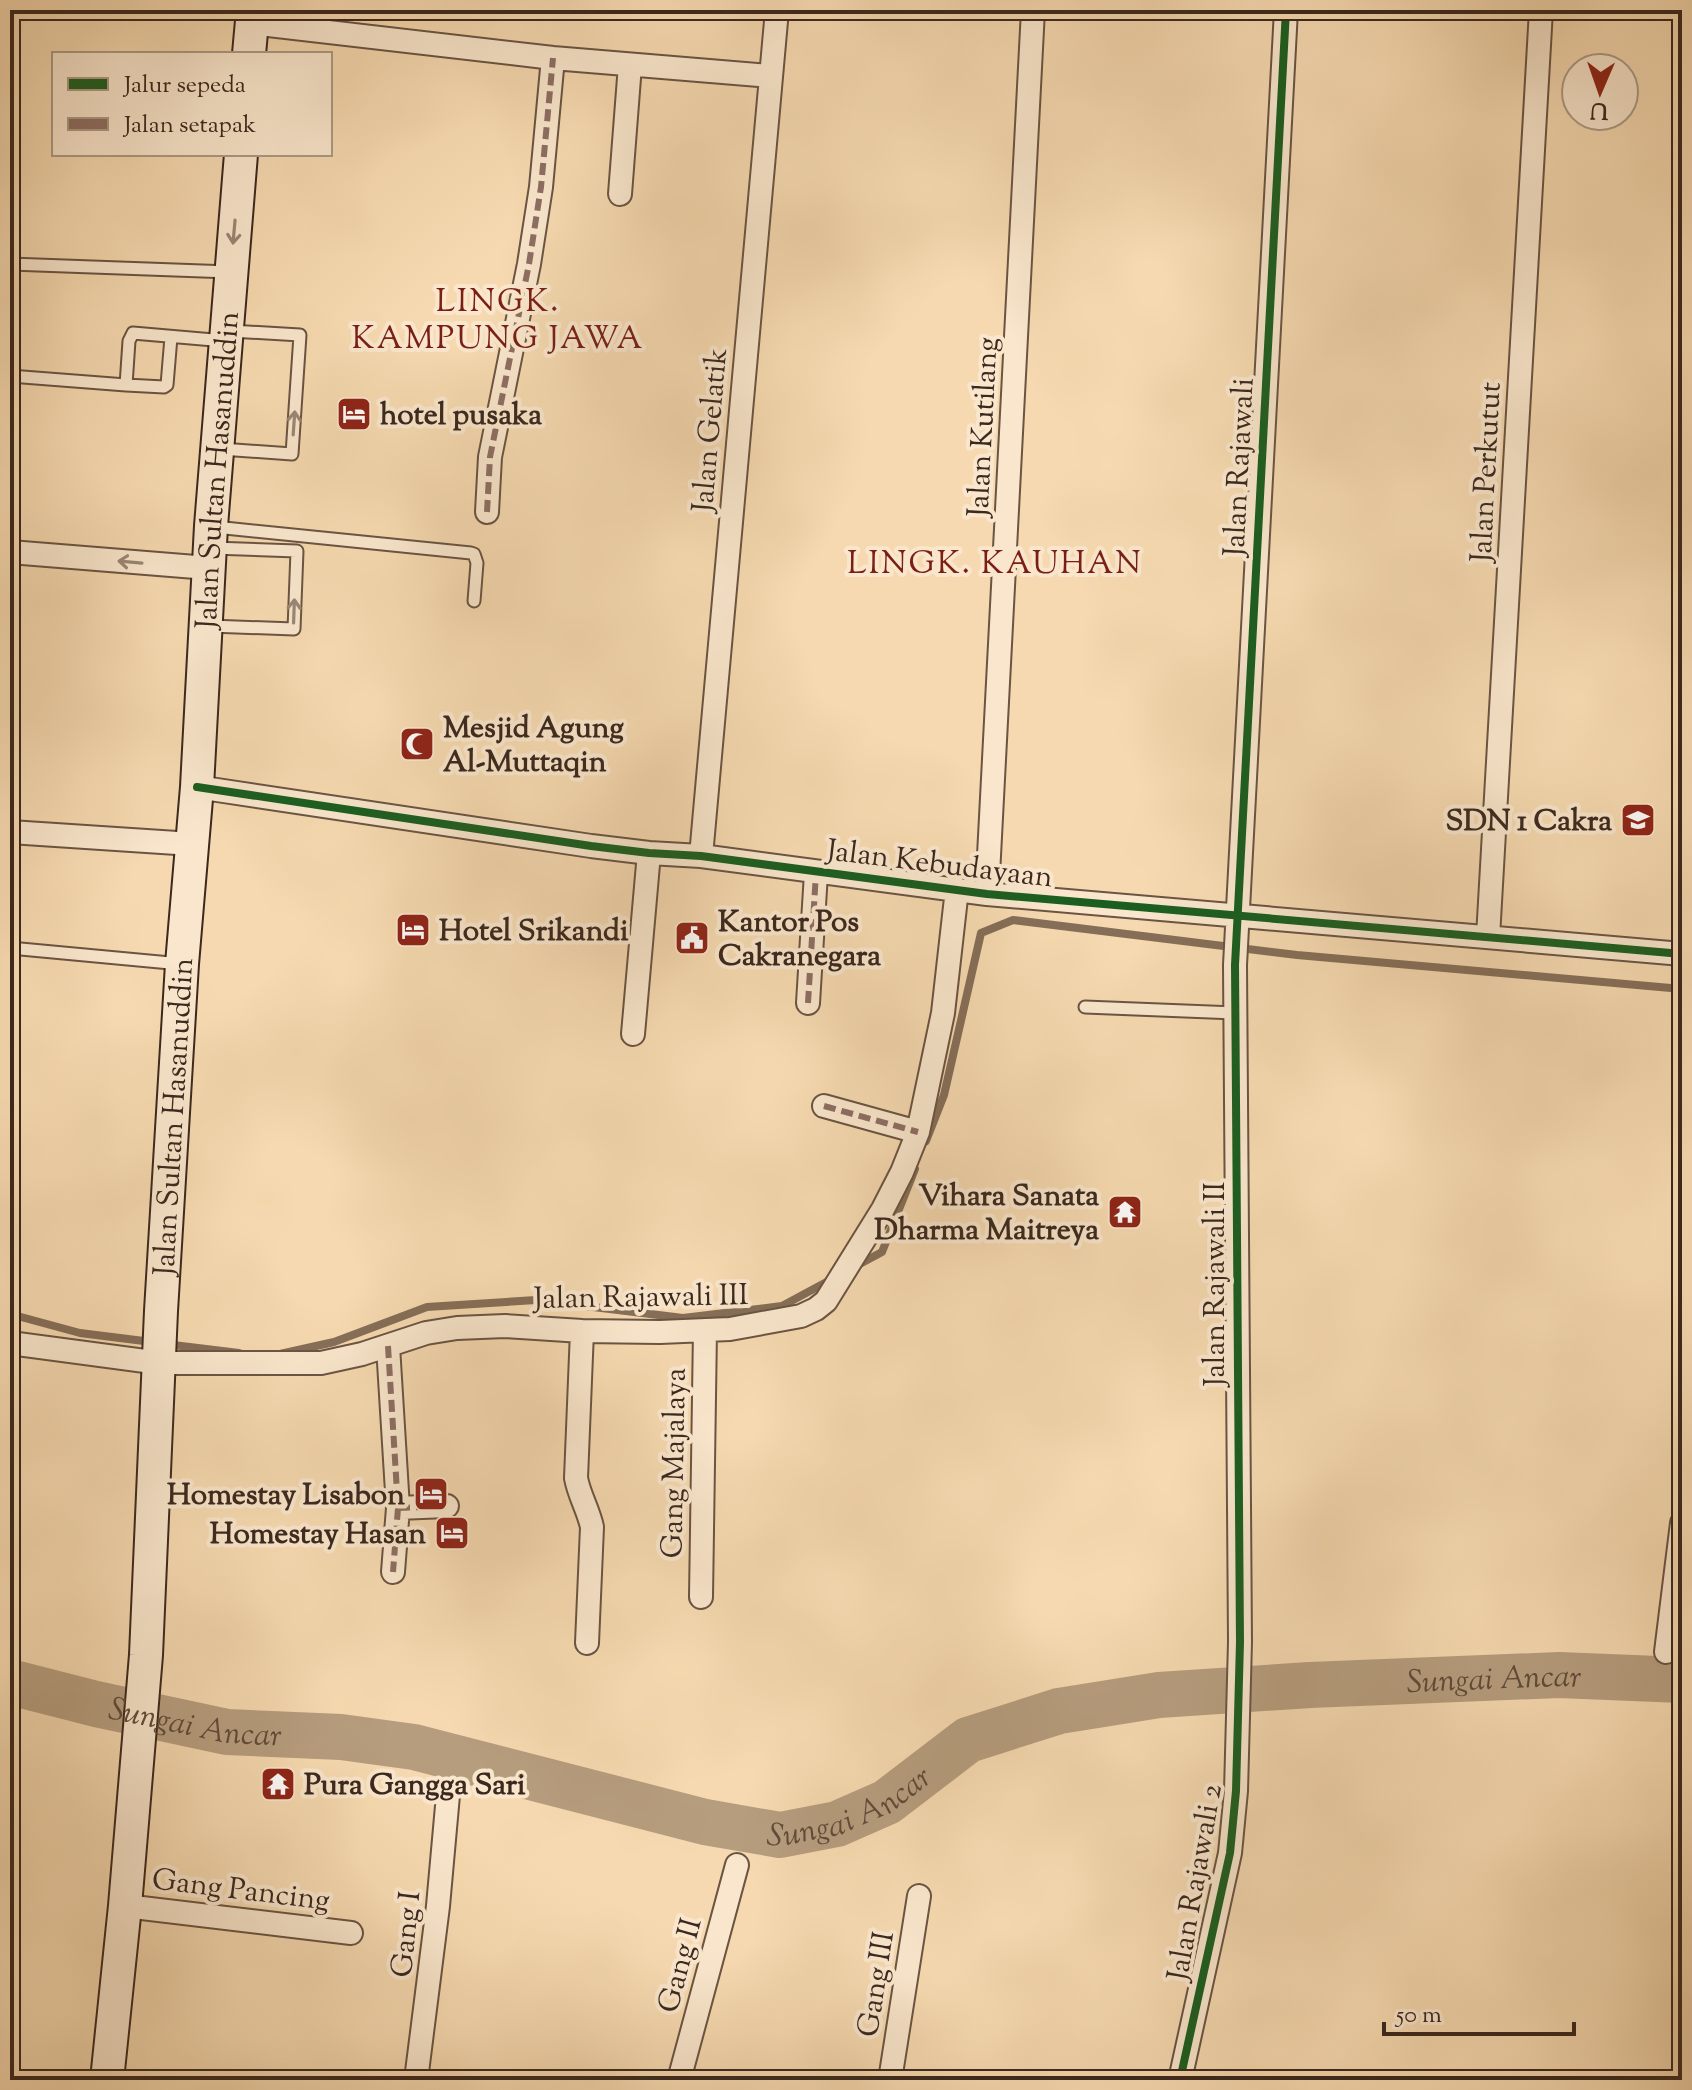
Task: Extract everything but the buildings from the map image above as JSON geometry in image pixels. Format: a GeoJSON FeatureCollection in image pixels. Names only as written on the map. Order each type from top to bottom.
{"type":"FeatureCollection","features":[{"type":"Feature","properties":{"kind":"main road","name":"Jalan Sultan Hasanuddin"},"geometry":{"type":"LineString","coordinates":[[107,2080],[146,1655],[161,1311],[182,964],[197,787],[209,548],[241,156]]}},
{"type":"Feature","properties":{"kind":"street","name":"Jalan Gelatik"},"geometry":{"type":"LineString","coordinates":[[701,856],[777,10]]}},
{"type":"Feature","properties":{"kind":"street","name":"Jalan Kutilang"},"geometry":{"type":"LineString","coordinates":[[987,894],[1033,10]]}},
{"type":"Feature","properties":{"kind":"street","name":"Jalan Rajawali"},"geometry":{"type":"LineString","coordinates":[[1237,921],[1286,10]]}},
{"type":"Feature","properties":{"kind":"street","name":"Jalan Perkutut"},"geometry":{"type":"LineString","coordinates":[[1488,937],[1541,10]]}},
{"type":"Feature","properties":{"kind":"street"},"geometry":{"type":"LineString","coordinates":[[251,29],[771,76]]}},
{"type":"Feature","properties":{"kind":"street"},"geometry":{"type":"LineString","coordinates":[[487,512],[490,457],[529,264],[541,187],[553,58]]}},
{"type":"Feature","properties":{"kind":"street"},"geometry":{"type":"LineString","coordinates":[[620,194],[630,65]]}},
{"type":"Feature","properties":{"kind":"street"},"geometry":{"type":"LineString","coordinates":[[10,552],[209,548]]}},
{"type":"Feature","properties":{"kind":"street","name":"Jalan Kebudayaan"},"geometry":{"type":"LineString","coordinates":[[197,787],[649,853],[701,856],[987,894],[1237,921],[1488,937],[1682,954]]}},
{"type":"Feature","properties":{"kind":"street"},"geometry":{"type":"LineString","coordinates":[[10,832],[192,844]]}},
{"type":"Feature","properties":{"kind":"street"},"geometry":{"type":"LineString","coordinates":[[633,1034],[649,853]]}},
{"type":"Feature","properties":{"kind":"street"},"geometry":{"type":"LineString","coordinates":[[808,1003],[816,873]]}},
{"type":"Feature","properties":{"kind":"street","name":"Jalan Rajawali III"},"geometry":{"type":"LineString","coordinates":[[10,1343],[160,1358],[321,1363],[426,1333],[457,1328],[505,1326],[660,1332],[730,1329],[801,1316],[816,1309],[826,1301],[883,1209],[918,1132],[943,1013],[957,889]]}},
{"type":"Feature","properties":{"kind":"street","name":"Jalan Rajawali II"},"geometry":{"type":"LineString","coordinates":[[1237,921],[1240,1642]]}},
{"type":"Feature","properties":{"kind":"street"},"geometry":{"type":"LineString","coordinates":[[824,1106],[918,1132]]}},
{"type":"Feature","properties":{"kind":"street","name":"Gang Majalaya"},"geometry":{"type":"LineString","coordinates":[[701,1597],[705,1330]]}},
{"type":"Feature","properties":{"kind":"street"},"geometry":{"type":"LineString","coordinates":[[582,1331],[576,1478],[592,1527],[587,1643]]}},
{"type":"Feature","properties":{"kind":"street"},"geometry":{"type":"LineString","coordinates":[[388,1346],[398,1508],[393,1572]]}},
{"type":"Feature","properties":{"kind":"street"},"geometry":{"type":"LineString","coordinates":[[398,1508],[447,1506]]}},
{"type":"Feature","properties":{"kind":"street"},"geometry":{"type":"LineString","coordinates":[[1666,1652],[1682,1523]]}},
{"type":"Feature","properties":{"kind":"street","name":"Jalan Rajawali 2"},"geometry":{"type":"LineString","coordinates":[[1180,2080],[1230,1853],[1240,1720],[1240,1642]]}},
{"type":"Feature","properties":{"kind":"street","name":"Gang I"},"geometry":{"type":"LineString","coordinates":[[416,2080],[434,1949],[448,1795]]}},
{"type":"Feature","properties":{"kind":"street","name":"Gang II"},"geometry":{"type":"LineString","coordinates":[[679,2080],[737,1865]]}},
{"type":"Feature","properties":{"kind":"street","name":"Gang III"},"geometry":{"type":"LineString","coordinates":[[890,2080],[919,1896]]}},
{"type":"Feature","properties":{"kind":"street","name":"Gang Pancing"},"geometry":{"type":"LineString","coordinates":[[125,1906],[351,1933]]}},
{"type":"Feature","properties":{"kind":"lane"},"geometry":{"type":"LineString","coordinates":[[10,264],[231,272]]}},
{"type":"Feature","properties":{"kind":"lane"},"geometry":{"type":"LineString","coordinates":[[126,385],[129,337],[133,333],[171,337],[300,335],[292,454],[217,449]]}},
{"type":"Feature","properties":{"kind":"lane"},"geometry":{"type":"LineString","coordinates":[[10,376],[164,387],[167,385],[171,337]]}},
{"type":"Feature","properties":{"kind":"lane"},"geometry":{"type":"LineString","coordinates":[[209,548],[471,553],[477,563],[474,601]]}},
{"type":"Feature","properties":{"kind":"lane"},"geometry":{"type":"LineString","coordinates":[[205,626],[294,629],[297,551],[209,548]]}},
{"type":"Feature","properties":{"kind":"lane"},"geometry":{"type":"LineString","coordinates":[[10,948],[182,964]]}},
{"type":"Feature","properties":{"kind":"lane"},"geometry":{"type":"LineString","coordinates":[[1085,1007],[1235,1013]]}},
{"type":"Feature","properties":{"kind":"waterway"},"geometry":{"type":"LineString","coordinates":[[926,1141],[944,1095],[981,933],[1013,920],[1297,955],[1682,989]]}},
{"type":"Feature","properties":{"kind":"waterway"},"geometry":{"type":"LineString","coordinates":[[856,1266],[882,1252],[915,1169]]}},
{"type":"Feature","properties":{"kind":"waterway"},"geometry":{"type":"LineString","coordinates":[[280,1354],[334,1342],[427,1307],[536,1300],[683,1318],[782,1306],[834,1278]]}},
{"type":"Feature","properties":{"kind":"waterway"},"geometry":{"type":"LineString","coordinates":[[10,1314],[80,1333],[152,1342]]}},
{"type":"Feature","properties":{"kind":"waterway"},"geometry":{"type":"LineString","coordinates":[[165,1344],[239,1353]]}},
{"type":"Feature","properties":{"kind":"waterway","name":"Sungai Ancar"},"geometry":{"type":"LineString","coordinates":[[10,1682],[227,1732],[341,1737],[414,1747],[705,1822],[780,1835],[837,1824],[887,1802],[968,1740],[1059,1711],[1159,1695],[1310,1685],[1559,1675],[1682,1680]]}},
{"type":"Feature","properties":{"kind":"marked path"},"geometry":{"type":"LineString","coordinates":[[487,512],[490,457],[529,264],[541,187],[553,58]]}},
{"type":"Feature","properties":{"kind":"marked path"},"geometry":{"type":"LineString","coordinates":[[808,1003],[816,873]]}},
{"type":"Feature","properties":{"kind":"marked path"},"geometry":{"type":"LineString","coordinates":[[824,1106],[918,1132]]}},
{"type":"Feature","properties":{"kind":"marked path"},"geometry":{"type":"LineString","coordinates":[[388,1346],[398,1508],[393,1572]]}},
{"type":"Feature","properties":{"kind":"marked path"},"geometry":{"type":"LineString","coordinates":[[398,1508],[447,1506]]}},
{"type":"Feature","properties":{"kind":"cycle path"},"geometry":{"type":"LineString","coordinates":[[1180,2080],[1230,1853],[1236,1791],[1240,1642],[1235,965],[1286,10]]}},
{"type":"Feature","properties":{"kind":"cycle path"},"geometry":{"type":"LineString","coordinates":[[197,787],[591,846],[701,856],[987,894],[1682,954]]}},
{"type":"Feature","properties":{"kind":"place","name":"hotel pusaka"},"geometry":{"type":"Point","coordinates":[354,414]}},
{"type":"Feature","properties":{"kind":"place","name":"Mesjid Agung Al-Muttaqin"},"geometry":{"type":"Point","coordinates":[417,744]}},
{"type":"Feature","properties":{"kind":"place","name":"SDN 1 Cakra"},"geometry":{"type":"Point","coordinates":[1638,820]}},
{"type":"Feature","properties":{"kind":"place","name":"Hotel Srikandi"},"geometry":{"type":"Point","coordinates":[413,930]}},
{"type":"Feature","properties":{"kind":"place","name":"Kantor Pos Cakranegara"},"geometry":{"type":"Point","coordinates":[692,938]}},
{"type":"Feature","properties":{"kind":"place","name":"Vihara Sanata Dharma Maitreya"},"geometry":{"type":"Point","coordinates":[1125,1212]}},
{"type":"Feature","properties":{"kind":"place","name":"Homestay Lisabon"},"geometry":{"type":"Point","coordinates":[431,1494]}},
{"type":"Feature","properties":{"kind":"place","name":"Homestay Hasan"},"geometry":{"type":"Point","coordinates":[452,1533]}},
{"type":"Feature","properties":{"kind":"place","name":"Pura Gangga Sari"},"geometry":{"type":"Point","coordinates":[278,1784]}},
{"type":"Feature","properties":{"kind":"district","name":"LINGK. KAMPUNG JAWA"},"geometry":{"type":"Point","coordinates":[498,318]}},
{"type":"Feature","properties":{"kind":"district","name":"LINGK. KAUHAN"},"geometry":{"type":"Point","coordinates":[995,562]}}]}
